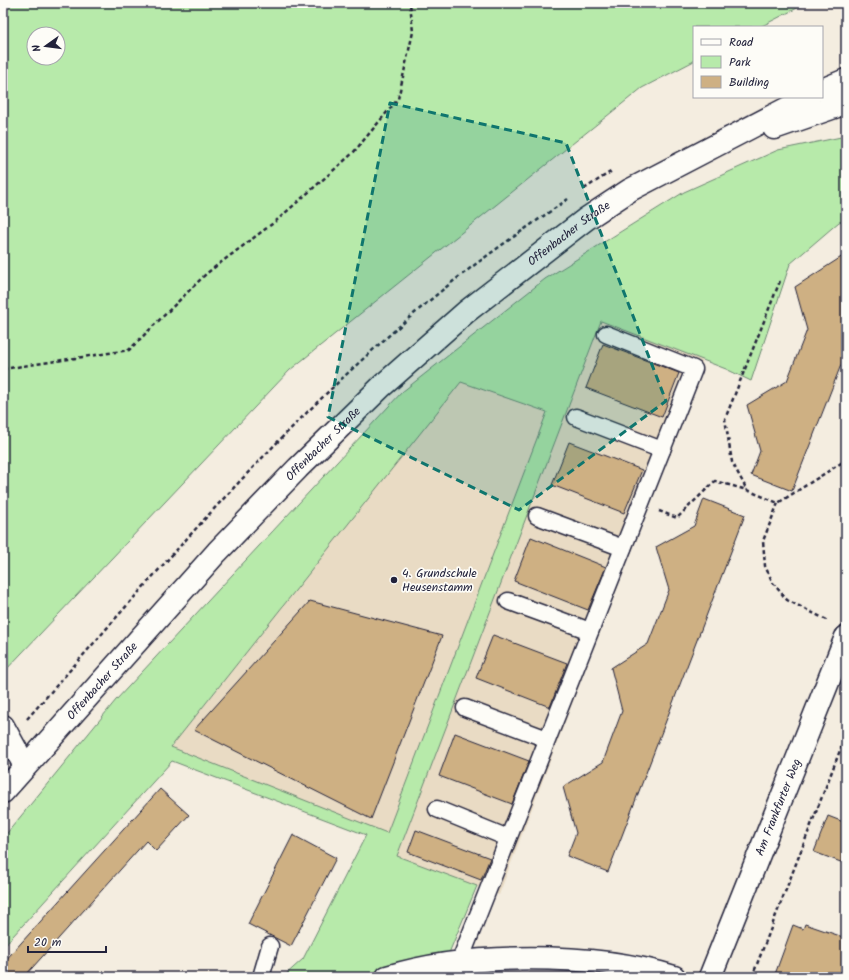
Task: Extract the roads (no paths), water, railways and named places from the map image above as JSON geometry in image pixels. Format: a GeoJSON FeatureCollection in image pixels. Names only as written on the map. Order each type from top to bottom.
{"type":"FeatureCollection","features":[{"type":"Feature","properties":{"kind":"main road"},"geometry":{"type":"LineString","coordinates":[[823,90],[846,80]]}},
{"type":"Feature","properties":{"kind":"main road","name":"Offenbacher Straße"},"geometry":{"type":"LineString","coordinates":[[3,792],[217,552],[332,434],[382,386],[466,312],[586,219],[630,190],[807,98]]}},
{"type":"Feature","properties":{"kind":"main road","name":"Offenbacher Straße"},"geometry":{"type":"LineString","coordinates":[[696,155],[846,103]]}},
{"type":"Feature","properties":{"kind":"main road","name":"Am Frankfurter Weg"},"geometry":{"type":"LineString","coordinates":[[710,977],[840,630]]}},
{"type":"Feature","properties":{"kind":"main road"},"geometry":{"type":"LineString","coordinates":[[3,726],[25,766]]}},
{"type":"Feature","properties":{"kind":"main road"},"geometry":{"type":"LineString","coordinates":[[387,977],[437,971],[459,963],[524,959],[562,960],[634,968],[674,977]]}},
{"type":"Feature","properties":{"kind":"lane"},"geometry":{"type":"LineString","coordinates":[[459,963],[694,369],[606,334]]}},
{"type":"Feature","properties":{"kind":"lane"},"geometry":{"type":"LineString","coordinates":[[576,417],[662,450]]}},
{"type":"Feature","properties":{"kind":"lane"},"geometry":{"type":"LineString","coordinates":[[537,516],[623,548]]}},
{"type":"Feature","properties":{"kind":"lane"},"geometry":{"type":"LineString","coordinates":[[508,601],[590,631]]}},
{"type":"Feature","properties":{"kind":"lane"},"geometry":{"type":"LineString","coordinates":[[466,708],[547,739]]}},
{"type":"Feature","properties":{"kind":"lane"},"geometry":{"type":"LineString","coordinates":[[437,809],[508,838]]}},
{"type":"Feature","properties":{"kind":"lane"},"geometry":{"type":"LineString","coordinates":[[261,977],[270,946]]}},
{"type":"Feature","properties":{"kind":"place","name":"4. Grundschule Heusenstamm"},"geometry":{"type":"Point","coordinates":[394,580]}}]}
